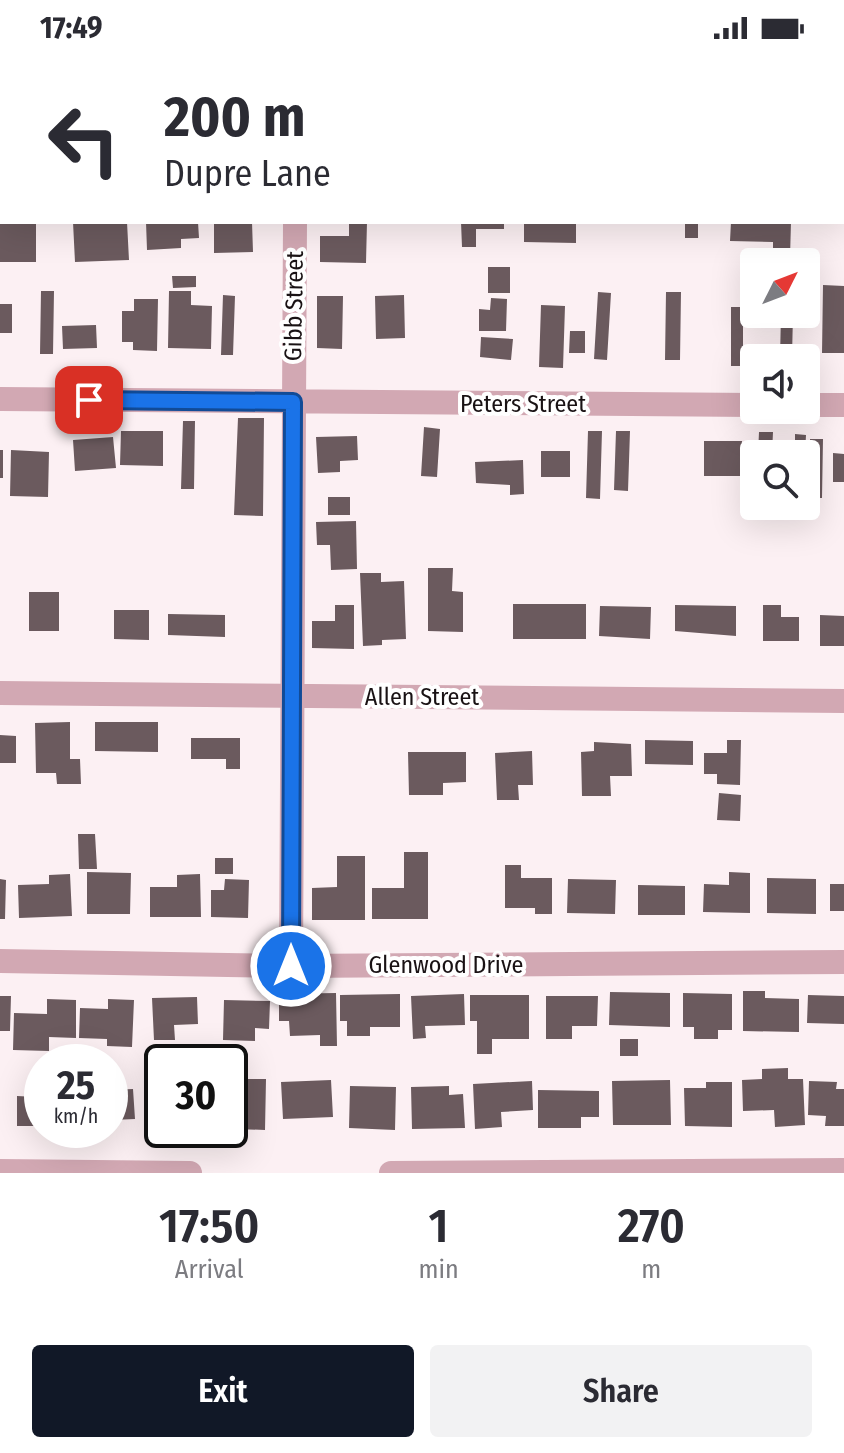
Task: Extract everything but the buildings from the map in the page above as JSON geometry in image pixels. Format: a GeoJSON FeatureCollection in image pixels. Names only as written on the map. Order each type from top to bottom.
{"type":"FeatureCollection","features":[{"type":"Feature","properties":{"kind":"street","name":"Gibb Street"},"geometry":{"type":"LineString","coordinates":[[291,966],[295,224]]}},
{"type":"Feature","properties":{"kind":"street","name":"Peters Street"},"geometry":{"type":"LineString","coordinates":[[0,399],[740,405]]}},
{"type":"Feature","properties":{"kind":"street"},"geometry":{"type":"LineString","coordinates":[[820,405],[844,405]]}},
{"type":"Feature","properties":{"kind":"street","name":"Allen Street"},"geometry":{"type":"LineString","coordinates":[[0,693],[844,701]]}},
{"type":"Feature","properties":{"kind":"street","name":"Glenwood Drive"},"geometry":{"type":"LineString","coordinates":[[0,961],[291,966],[844,962]]}},
{"type":"Feature","properties":{"kind":"street"},"geometry":{"type":"LineString","coordinates":[[391,1173],[844,1170]]}},
{"type":"Feature","properties":{"kind":"street"},"geometry":{"type":"LineString","coordinates":[[0,1171],[190,1173]]}},
{"type":"Feature","properties":{"kind":"route"},"geometry":{"type":"LineString","coordinates":[[89,400],[293,402],[291,966]]}}]}
